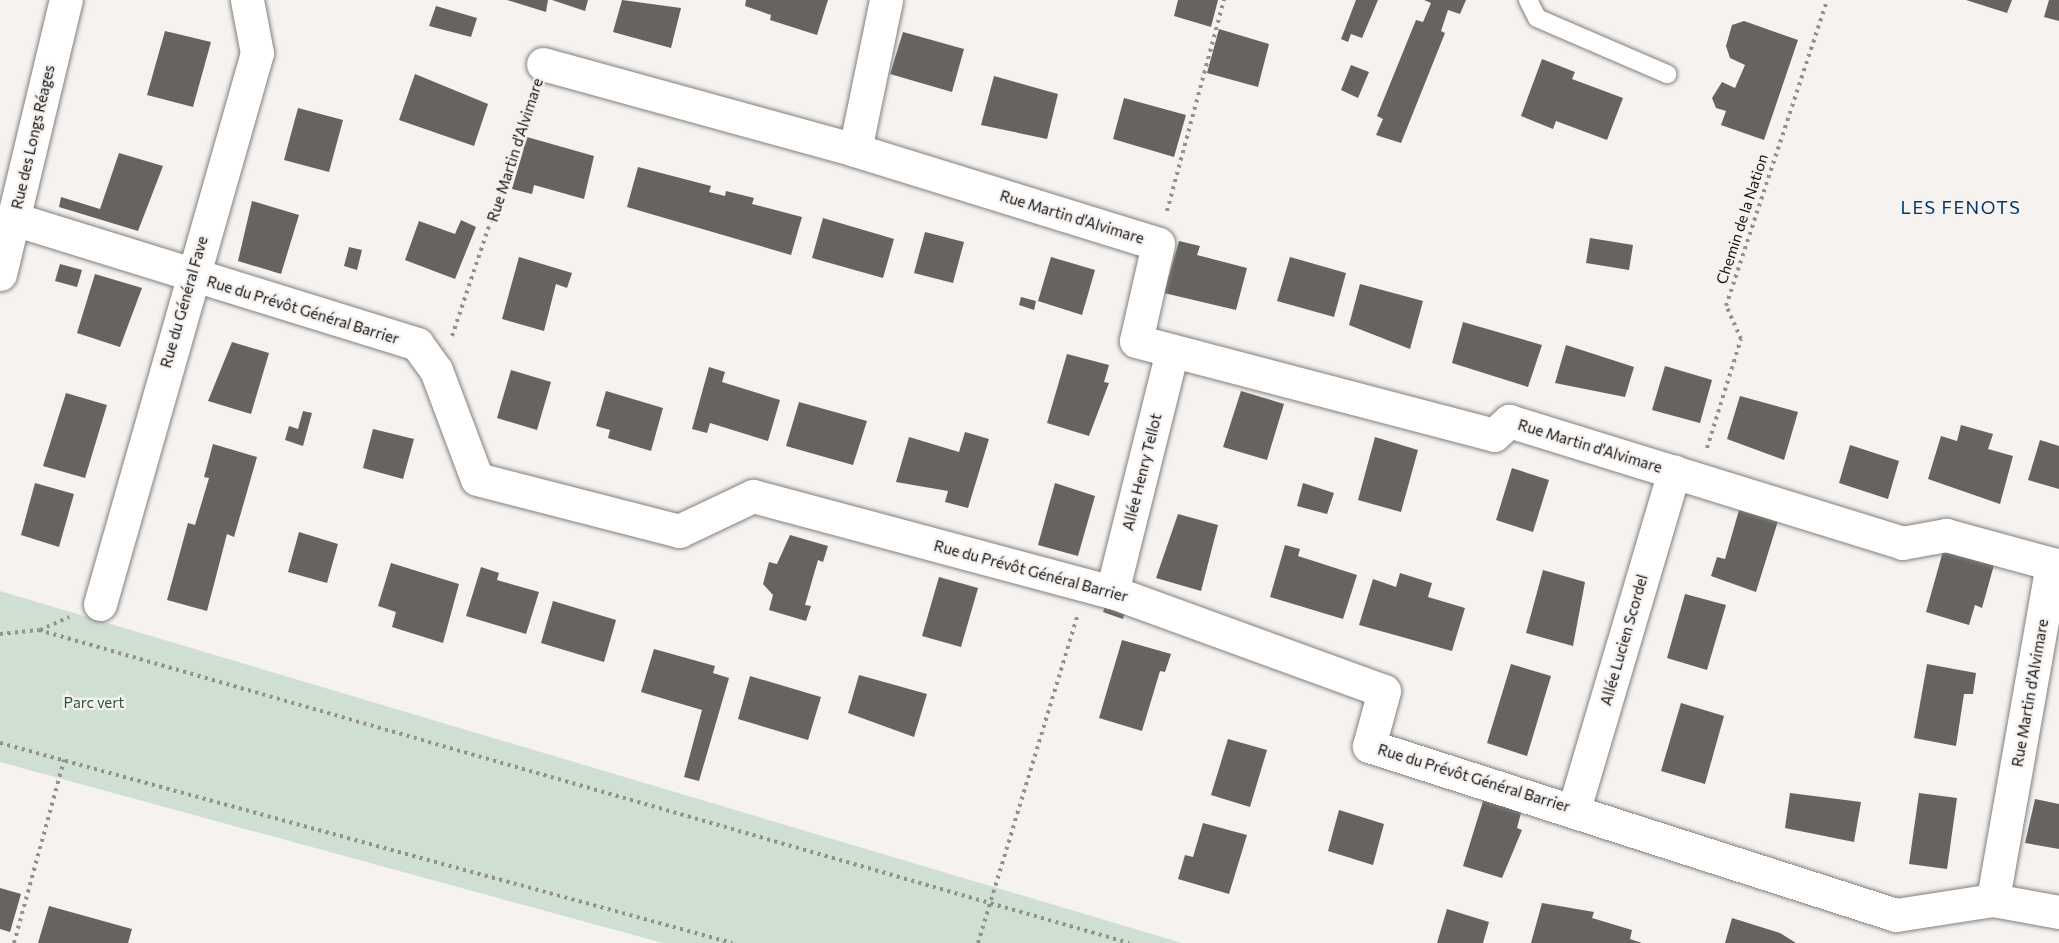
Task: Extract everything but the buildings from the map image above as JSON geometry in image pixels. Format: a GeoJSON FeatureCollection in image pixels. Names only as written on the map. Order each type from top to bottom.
{"type":"FeatureCollection","features":[{"type":"Feature","properties":{"kind":"street","name":"Rue des Longs Réages"},"geometry":{"type":"LineString","coordinates":[[0,274],[66,0]]}},
{"type":"Feature","properties":{"kind":"street","name":"Rue du Général Fave"},"geometry":{"type":"LineString","coordinates":[[100,604],[190,277],[257,53],[247,0]]}},
{"type":"Feature","properties":{"kind":"street"},"geometry":{"type":"LineString","coordinates":[[855,150],[886,0]]}},
{"type":"Feature","properties":{"kind":"street","name":"Rue Martin d'Alvimare"},"geometry":{"type":"LineString","coordinates":[[543,64],[855,150],[1158,244],[1136,341],[1494,435],[1509,421],[1902,543],[1946,535],[2052,564],[1993,900]]}},
{"type":"Feature","properties":{"kind":"street","name":"Rue du Prévôt Général Barrier"},"geometry":{"type":"LineString","coordinates":[[14,219],[190,277],[417,344],[436,370],[477,479],[679,531],[753,496],[1112,592],[1384,691],[1369,746],[1574,809],[1896,915],[1993,900],[2059,912]]}},
{"type":"Feature","properties":{"kind":"street","name":"Allée Henry Tellot"},"geometry":{"type":"LineString","coordinates":[[1112,592],[1172,351]]}},
{"type":"Feature","properties":{"kind":"street","name":"Allée Lucien Scordel"},"geometry":{"type":"LineString","coordinates":[[1574,809],[1685,476]]}},
{"type":"Feature","properties":{"kind":"lane"},"geometry":{"type":"LineString","coordinates":[[1528,0],[1537,18],[1667,74]]}},
{"type":"Feature","properties":{"kind":"path"},"geometry":{"type":"LineString","coordinates":[[1158,244],[1224,0]]}},
{"type":"Feature","properties":{"kind":"path","name":"Chemin de la Nation"},"geometry":{"type":"LineString","coordinates":[[1685,476],[1741,339],[1726,306],[1827,0]]}},
{"type":"Feature","properties":{"kind":"path","name":"Rue Martin d'Alvimare"},"geometry":{"type":"LineString","coordinates":[[436,370],[457,327],[543,64]]}},
{"type":"Feature","properties":{"kind":"path"},"geometry":{"type":"LineString","coordinates":[[978,943],[1075,619]]}},
{"type":"Feature","properties":{"kind":"path"},"geometry":{"type":"LineString","coordinates":[[0,634],[39,630],[1130,943]]}},
{"type":"Feature","properties":{"kind":"path"},"geometry":{"type":"LineString","coordinates":[[0,743],[732,943]]}},
{"type":"Feature","properties":{"kind":"path"},"geometry":{"type":"LineString","coordinates":[[14,943],[64,760]]}},
{"type":"Feature","properties":{"kind":"green space","name":"Parc vert"},"geometry":{"type":"Polygon","coordinates":[[[0,591],[1182,943],[663,943],[0,762],[0,591]]]}},
{"type":"Feature","properties":{"kind":"district","name":"LES FENOTS"},"geometry":{"type":"Point","coordinates":[1961,207]}}]}
